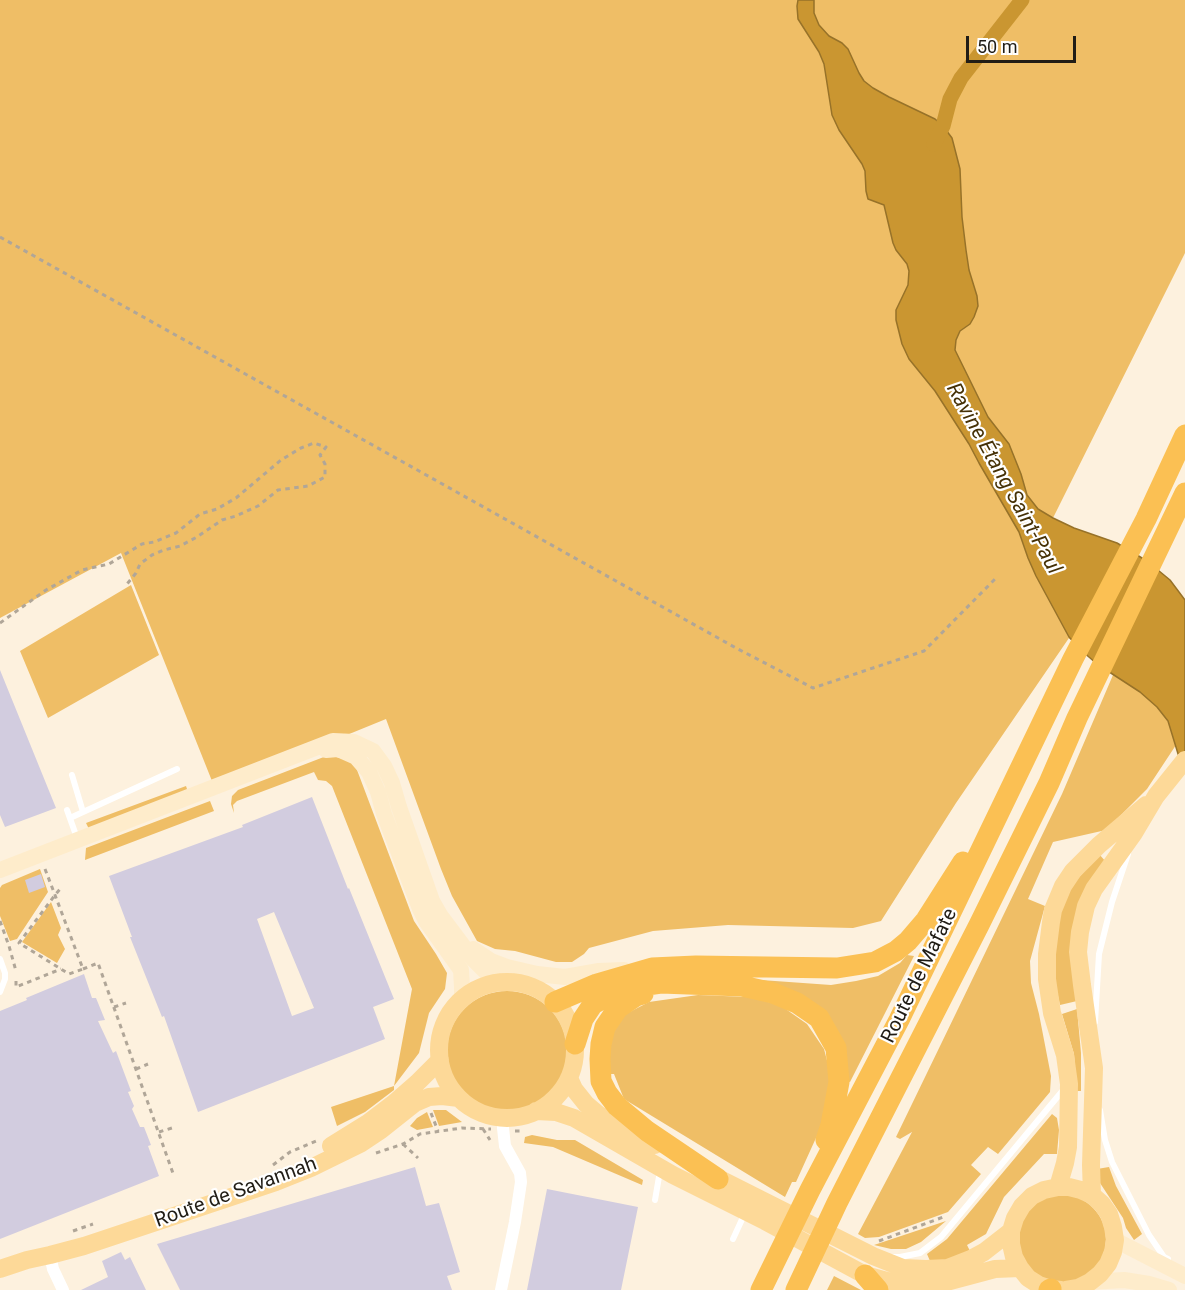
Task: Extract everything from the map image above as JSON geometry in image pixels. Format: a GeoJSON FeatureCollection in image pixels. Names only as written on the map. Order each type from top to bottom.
{"type":"FeatureCollection","features":[{"type":"Feature","properties":{"kind":"highway","name":"Route de Mafate"},"geometry":{"type":"LineString","coordinates":[[761,1290],[810,1190],[899,1020],[1073,659],[1146,519],[1185,435]]}},
{"type":"Feature","properties":{"kind":"highway","name":"Route de Mafate"},"geometry":{"type":"LineString","coordinates":[[796,1290],[837,1203],[1049,783],[1077,718],[1185,493]]}},
{"type":"Feature","properties":{"kind":"highway"},"geometry":{"type":"LineString","coordinates":[[555,1002],[597,984],[652,968],[696,966],[837,968],[875,962],[896,951],[926,920],[1025,762]]}},
{"type":"Feature","properties":{"kind":"highway"},"geometry":{"type":"LineString","coordinates":[[575,1044],[583,1019],[594,1004],[606,997],[640,986],[661,983],[742,986],[773,993],[797,1003],[819,1018],[836,1048],[839,1082],[831,1125],[810,1190]]}},
{"type":"Feature","properties":{"kind":"highway"},"geometry":{"type":"LineString","coordinates":[[681,984],[636,996],[618,1008],[605,1028],[601,1044],[601,1081],[617,1106],[647,1131],[718,1179]]}},
{"type":"Feature","properties":{"kind":"highway"},"geometry":{"type":"LineString","coordinates":[[805,1290],[807,1268]]}},
{"type":"Feature","properties":{"kind":"main road"},"geometry":{"type":"LineString","coordinates":[[1092,1195],[1090,1165],[1094,1068],[1092,1028],[1078,952],[1080,932],[1086,906],[1094,889],[1134,833],[1156,796],[1180,767]]}},
{"type":"Feature","properties":{"kind":"main road"},"geometry":{"type":"LineString","coordinates":[[1058,1187],[1068,1147],[1069,1084],[1065,1054],[1052,1013],[1047,979],[1047,954],[1053,910],[1063,886],[1073,871],[1099,845],[1156,796]]}},
{"type":"Feature","properties":{"kind":"main road"},"geometry":{"type":"LineString","coordinates":[[502,982],[536,989],[555,1002],[563,1011],[575,1044],[575,1056],[569,1078],[555,1097],[536,1111],[503,1118],[480,1112],[459,1098],[446,1081],[439,1046],[446,1021],[462,999],[481,987],[502,982]]}},
{"type":"Feature","properties":{"kind":"main road","name":"Route de Savannah"},"geometry":{"type":"LineString","coordinates":[[0,1263],[272,1173],[303,1160],[369,1123],[417,1083],[440,1060]]}},
{"type":"Feature","properties":{"kind":"main road"},"geometry":{"type":"LineString","coordinates":[[569,1078],[574,1089],[586,1104],[599,1115],[873,1266],[894,1283],[939,1284],[995,1269],[1020,1268]]}},
{"type":"Feature","properties":{"kind":"main road","name":"Route de Savannah"},"geometry":{"type":"LineString","coordinates":[[0,1269],[84,1246],[276,1182],[360,1144],[415,1103],[429,1097],[459,1098]]}},
{"type":"Feature","properties":{"kind":"main road"},"geometry":{"type":"LineString","coordinates":[[536,1111],[556,1112],[574,1118],[660,1167],[746,1211],[873,1266],[948,1268],[984,1252],[1011,1231]]}},
{"type":"Feature","properties":{"kind":"main road"},"geometry":{"type":"LineString","coordinates":[[1058,1187],[1070,1187],[1092,1195],[1109,1214],[1113,1227],[1115,1240],[1108,1264],[1090,1282],[1078,1288],[1057,1290],[1039,1285],[1028,1278],[1014,1257],[1011,1244],[1011,1231],[1022,1206],[1032,1196],[1058,1187]]}},
{"type":"Feature","properties":{"kind":"street"},"geometry":{"type":"LineString","coordinates":[[0,870],[333,741],[354,742],[373,751],[384,766],[392,783],[432,901],[473,959],[487,973],[502,982]]}},
{"type":"Feature","properties":{"kind":"street"},"geometry":{"type":"LineString","coordinates":[[310,750],[338,749],[356,758],[369,772],[420,909],[460,970],[462,999]]}},
{"type":"Feature","properties":{"kind":"street"},"geometry":{"type":"LineString","coordinates":[[455,936],[491,961],[537,974],[565,977],[599,971],[652,968]]}},
{"type":"Feature","properties":{"kind":"street"},"geometry":{"type":"LineString","coordinates":[[501,1290],[521,1182],[520,1173],[505,1146],[503,1118]]}},
{"type":"Feature","properties":{"kind":"street"},"geometry":{"type":"LineString","coordinates":[[1115,1240],[1185,1276]]}},
{"type":"Feature","properties":{"kind":"street"},"geometry":{"type":"LineString","coordinates":[[50,1255],[53,1269],[63,1290]]}},
{"type":"Feature","properties":{"kind":"street"},"geometry":{"type":"LineString","coordinates":[[1090,1282],[1124,1280],[1169,1290]]}},
{"type":"Feature","properties":{"kind":"lane"},"geometry":{"type":"LineString","coordinates":[[70,818],[177,769]]}},
{"type":"Feature","properties":{"kind":"lane"},"geometry":{"type":"LineString","coordinates":[[72,775],[83,812]]}},
{"type":"Feature","properties":{"kind":"lane"},"geometry":{"type":"LineString","coordinates":[[67,810],[78,839]]}},
{"type":"Feature","properties":{"kind":"lane"},"geometry":{"type":"LineString","coordinates":[[0,958],[5,973],[0,992]]}},
{"type":"Feature","properties":{"kind":"lane"},"geometry":{"type":"LineString","coordinates":[[1094,1068],[1105,1140],[1112,1162],[1164,1257],[1185,1269]]}},
{"type":"Feature","properties":{"kind":"lane"},"geometry":{"type":"LineString","coordinates":[[873,1266],[920,1253],[941,1238],[1069,1084]]}},
{"type":"Feature","properties":{"kind":"lane"},"geometry":{"type":"LineString","coordinates":[[655,1200],[660,1167]]}},
{"type":"Feature","properties":{"kind":"lane"},"geometry":{"type":"LineString","coordinates":[[733,1239],[746,1211]]}},
{"type":"Feature","properties":{"kind":"lane"},"geometry":{"type":"LineString","coordinates":[[1090,1282],[1146,1290]]}},
{"type":"Feature","properties":{"kind":"path"},"geometry":{"type":"LineString","coordinates":[[0,237],[715,636],[813,688],[924,651],[997,577]]}},
{"type":"Feature","properties":{"kind":"path"},"geometry":{"type":"LineString","coordinates":[[0,623],[46,590],[82,570],[109,564],[142,544],[176,533],[200,514],[217,509],[236,498],[281,460],[301,448],[314,443],[326,447],[320,455],[325,464],[325,477],[308,486],[278,490],[258,506],[222,520],[180,546],[152,555],[140,564],[128,584]]}},
{"type":"Feature","properties":{"kind":"path"},"geometry":{"type":"LineString","coordinates":[[44,866],[83,969]]}},
{"type":"Feature","properties":{"kind":"path"},"geometry":{"type":"LineString","coordinates":[[61,888],[19,943],[69,974],[98,963],[174,1176]]}},
{"type":"Feature","properties":{"kind":"path"},"geometry":{"type":"LineString","coordinates":[[0,921],[16,968],[16,987],[61,969]]}},
{"type":"Feature","properties":{"kind":"path"},"geometry":{"type":"LineString","coordinates":[[114,1007],[126,1003]]}},
{"type":"Feature","properties":{"kind":"path"},"geometry":{"type":"LineString","coordinates":[[136,1069],[148,1064]]}},
{"type":"Feature","properties":{"kind":"path"},"geometry":{"type":"LineString","coordinates":[[429,1108],[438,1131]]}},
{"type":"Feature","properties":{"kind":"path"},"geometry":{"type":"LineString","coordinates":[[159,1133],[172,1128]]}},
{"type":"Feature","properties":{"kind":"path"},"geometry":{"type":"LineString","coordinates":[[418,1158],[404,1144],[420,1134],[462,1128],[483,1129]]}},
{"type":"Feature","properties":{"kind":"path"},"geometry":{"type":"LineString","coordinates":[[263,1168],[274,1164],[290,1152],[325,1137]]}},
{"type":"Feature","properties":{"kind":"path"},"geometry":{"type":"LineString","coordinates":[[873,1266],[964,1209]]}},
{"type":"Feature","properties":{"kind":"shaded area"},"geometry":{"type":"Polygon","coordinates":[[[0,0],[1185,0],[1185,253],[1053,518],[1117,543],[1147,561],[1170,580],[1185,600],[1176,745],[1147,789],[1106,830],[1053,842],[1028,899],[1045,906],[1030,961],[1031,983],[1051,1076],[1050,1092],[998,1154],[988,1147],[971,1165],[981,1174],[948,1212],[879,1237],[865,1238],[858,1234],[912,1132],[900,1139],[896,1137],[1062,794],[1113,675],[1069,638],[956,803],[881,921],[853,928],[728,925],[653,931],[589,948],[572,962],[556,962],[515,951],[495,949],[477,941],[452,896],[386,719],[214,786],[121,553],[0,618],[0,0]]]}},
{"type":"Feature","properties":{"kind":"shaded area"},"geometry":{"type":"Polygon","coordinates":[[[131,585],[159,655],[48,718],[20,651],[131,585]]]}},
{"type":"Feature","properties":{"kind":"shaded area"},"geometry":{"type":"Polygon","coordinates":[[[329,755],[354,762],[414,921],[447,973],[445,989],[429,1013],[419,1053],[394,1086],[412,989],[332,786],[326,781],[318,780],[314,772],[237,801],[233,805],[234,813],[231,804],[232,796],[238,790],[329,755]]]}},
{"type":"Feature","properties":{"kind":"shaded area"},"geometry":{"type":"Polygon","coordinates":[[[186,786],[188,792],[89,829],[86,823],[186,786]]]}},
{"type":"Feature","properties":{"kind":"shaded area"},"geometry":{"type":"Polygon","coordinates":[[[210,801],[214,811],[85,860],[86,848],[210,801]]]}},
{"type":"Feature","properties":{"kind":"shaded area"},"geometry":{"type":"Polygon","coordinates":[[[1099,854],[1106,862],[1090,884],[1077,1001],[1060,1005],[1054,978],[1053,947],[1063,896],[1099,854]]]}},
{"type":"Feature","properties":{"kind":"shaded area"},"geometry":{"type":"Polygon","coordinates":[[[40,869],[48,892],[17,939],[10,941],[0,916],[0,888],[2,885],[40,869]]]}},
{"type":"Feature","properties":{"kind":"shaded area"},"geometry":{"type":"Polygon","coordinates":[[[51,902],[61,928],[58,935],[65,949],[57,963],[22,942],[51,902]]]}},
{"type":"Feature","properties":{"kind":"shaded area"},"geometry":{"type":"Polygon","coordinates":[[[907,955],[914,956],[850,1082],[846,1081],[843,1052],[761,980],[831,985],[856,981],[878,976],[900,963],[907,955]]]}},
{"type":"Feature","properties":{"kind":"shaded area"},"geometry":{"type":"Polygon","coordinates":[[[507,991],[530,995],[550,1008],[563,1028],[567,1051],[563,1074],[550,1094],[530,1107],[507,1111],[484,1107],[464,1094],[451,1074],[447,1051],[451,1028],[464,1008],[484,995],[507,991]]]}},
{"type":"Feature","properties":{"kind":"shaded area"},"geometry":{"type":"Polygon","coordinates":[[[698,995],[748,997],[780,1005],[807,1024],[824,1049],[831,1076],[830,1107],[796,1182],[792,1182],[785,1197],[624,1099],[614,1074],[607,1074],[611,1032],[622,1016],[649,1002],[698,995]]]}},
{"type":"Feature","properties":{"kind":"shaded area"},"geometry":{"type":"Polygon","coordinates":[[[1077,1009],[1081,1053],[1081,1091],[1077,1091],[1074,1054],[1062,1014],[1077,1009]]]}},
{"type":"Feature","properties":{"kind":"shaded area"},"geometry":{"type":"Polygon","coordinates":[[[394,1086],[394,1090],[365,1112],[337,1126],[331,1107],[394,1086]]]}},
{"type":"Feature","properties":{"kind":"shaded area"},"geometry":{"type":"Polygon","coordinates":[[[433,1110],[446,1110],[462,1122],[439,1126],[433,1110]]]}},
{"type":"Feature","properties":{"kind":"shaded area"},"geometry":{"type":"Polygon","coordinates":[[[427,1112],[433,1127],[417,1130],[410,1126],[417,1118],[427,1112]]]}},
{"type":"Feature","properties":{"kind":"shaded area"},"geometry":{"type":"Polygon","coordinates":[[[1052,1114],[1057,1118],[1059,1130],[1057,1154],[1044,1154],[1004,1197],[986,1234],[967,1245],[970,1251],[945,1260],[930,1261],[927,1254],[947,1239],[1052,1114]]]}},
{"type":"Feature","properties":{"kind":"shaded area"},"geometry":{"type":"Polygon","coordinates":[[[532,1135],[557,1140],[575,1140],[643,1180],[642,1185],[553,1147],[524,1143],[525,1137],[532,1135]]]}},
{"type":"Feature","properties":{"kind":"shaded area"},"geometry":{"type":"Polygon","coordinates":[[[1109,1167],[1116,1186],[1142,1234],[1134,1240],[1123,1218],[1100,1183],[1097,1169],[1109,1167]]]}},
{"type":"Feature","properties":{"kind":"shaded area"},"geometry":{"type":"Polygon","coordinates":[[[1062,1195],[1079,1199],[1093,1208],[1102,1222],[1106,1239],[1102,1256],[1093,1270],[1079,1279],[1062,1283],[1045,1279],[1031,1270],[1022,1256],[1018,1239],[1022,1222],[1031,1208],[1045,1199],[1062,1195]]]}},
{"type":"Feature","properties":{"kind":"shaded area"},"geometry":{"type":"Polygon","coordinates":[[[946,1221],[921,1242],[906,1249],[891,1249],[874,1245],[946,1221]]]}},
{"type":"Feature","properties":{"kind":"shaded area"},"geometry":{"type":"Polygon","coordinates":[[[834,1276],[861,1290],[827,1290],[834,1276]]]}},
{"type":"Feature","properties":{"kind":"water","name":"Ravine Étang Saint-Paul"},"geometry":{"type":"Polygon","coordinates":[[[798,0],[814,0],[814,13],[819,25],[829,36],[848,49],[864,81],[889,97],[935,119],[952,138],[960,169],[962,217],[969,270],[978,306],[970,324],[960,331],[955,350],[988,417],[1009,444],[1027,495],[1038,509],[1074,528],[1117,543],[1147,561],[1170,580],[1185,600],[1185,765],[1179,757],[1168,721],[1157,707],[1140,692],[1097,664],[1069,637],[1036,576],[1019,532],[969,444],[935,391],[909,359],[902,344],[896,320],[896,310],[908,285],[907,264],[893,243],[884,205],[868,199],[862,164],[839,130],[832,115],[824,64],[798,19],[798,0]]]}},
{"type":"Feature","properties":{"kind":"building"},"geometry":{"type":"Polygon","coordinates":[[[0,670],[56,808],[5,827],[0,815],[0,670]]]}},
{"type":"Feature","properties":{"kind":"building"},"geometry":{"type":"Polygon","coordinates":[[[312,797],[394,999],[373,1007],[385,1039],[198,1112],[164,1016],[162,1017],[130,937],[132,937],[109,876],[243,827],[242,825],[312,797]],[[274,912],[257,919],[292,1016],[314,1008],[274,912]]]}},
{"type":"Feature","properties":{"kind":"building"},"geometry":{"type":"Polygon","coordinates":[[[41,874],[45,887],[29,893],[25,880],[41,874]]]}},
{"type":"Feature","properties":{"kind":"building"},"geometry":{"type":"Polygon","coordinates":[[[84,974],[92,998],[96,998],[105,1020],[98,1021],[113,1053],[116,1051],[131,1091],[128,1092],[134,1106],[132,1109],[140,1127],[144,1127],[159,1176],[0,1239],[0,1011],[84,974]]]}},
{"type":"Feature","properties":{"kind":"building"},"geometry":{"type":"Polygon","coordinates":[[[415,1167],[426,1206],[439,1203],[460,1272],[447,1276],[452,1290],[180,1290],[157,1244],[415,1167]]]}},
{"type":"Feature","properties":{"kind":"building"},"geometry":{"type":"Polygon","coordinates":[[[547,1189],[638,1207],[621,1290],[527,1290],[547,1189]]]}},
{"type":"Feature","properties":{"kind":"building"},"geometry":{"type":"Polygon","coordinates":[[[121,1252],[125,1260],[130,1257],[146,1290],[81,1290],[108,1277],[102,1261],[121,1252]]]}},
{"type":"Feature","properties":{"kind":"waterway"},"geometry":{"type":"LineString","coordinates":[[934,144],[943,126],[950,99],[961,78],[1022,0]]}}]}
